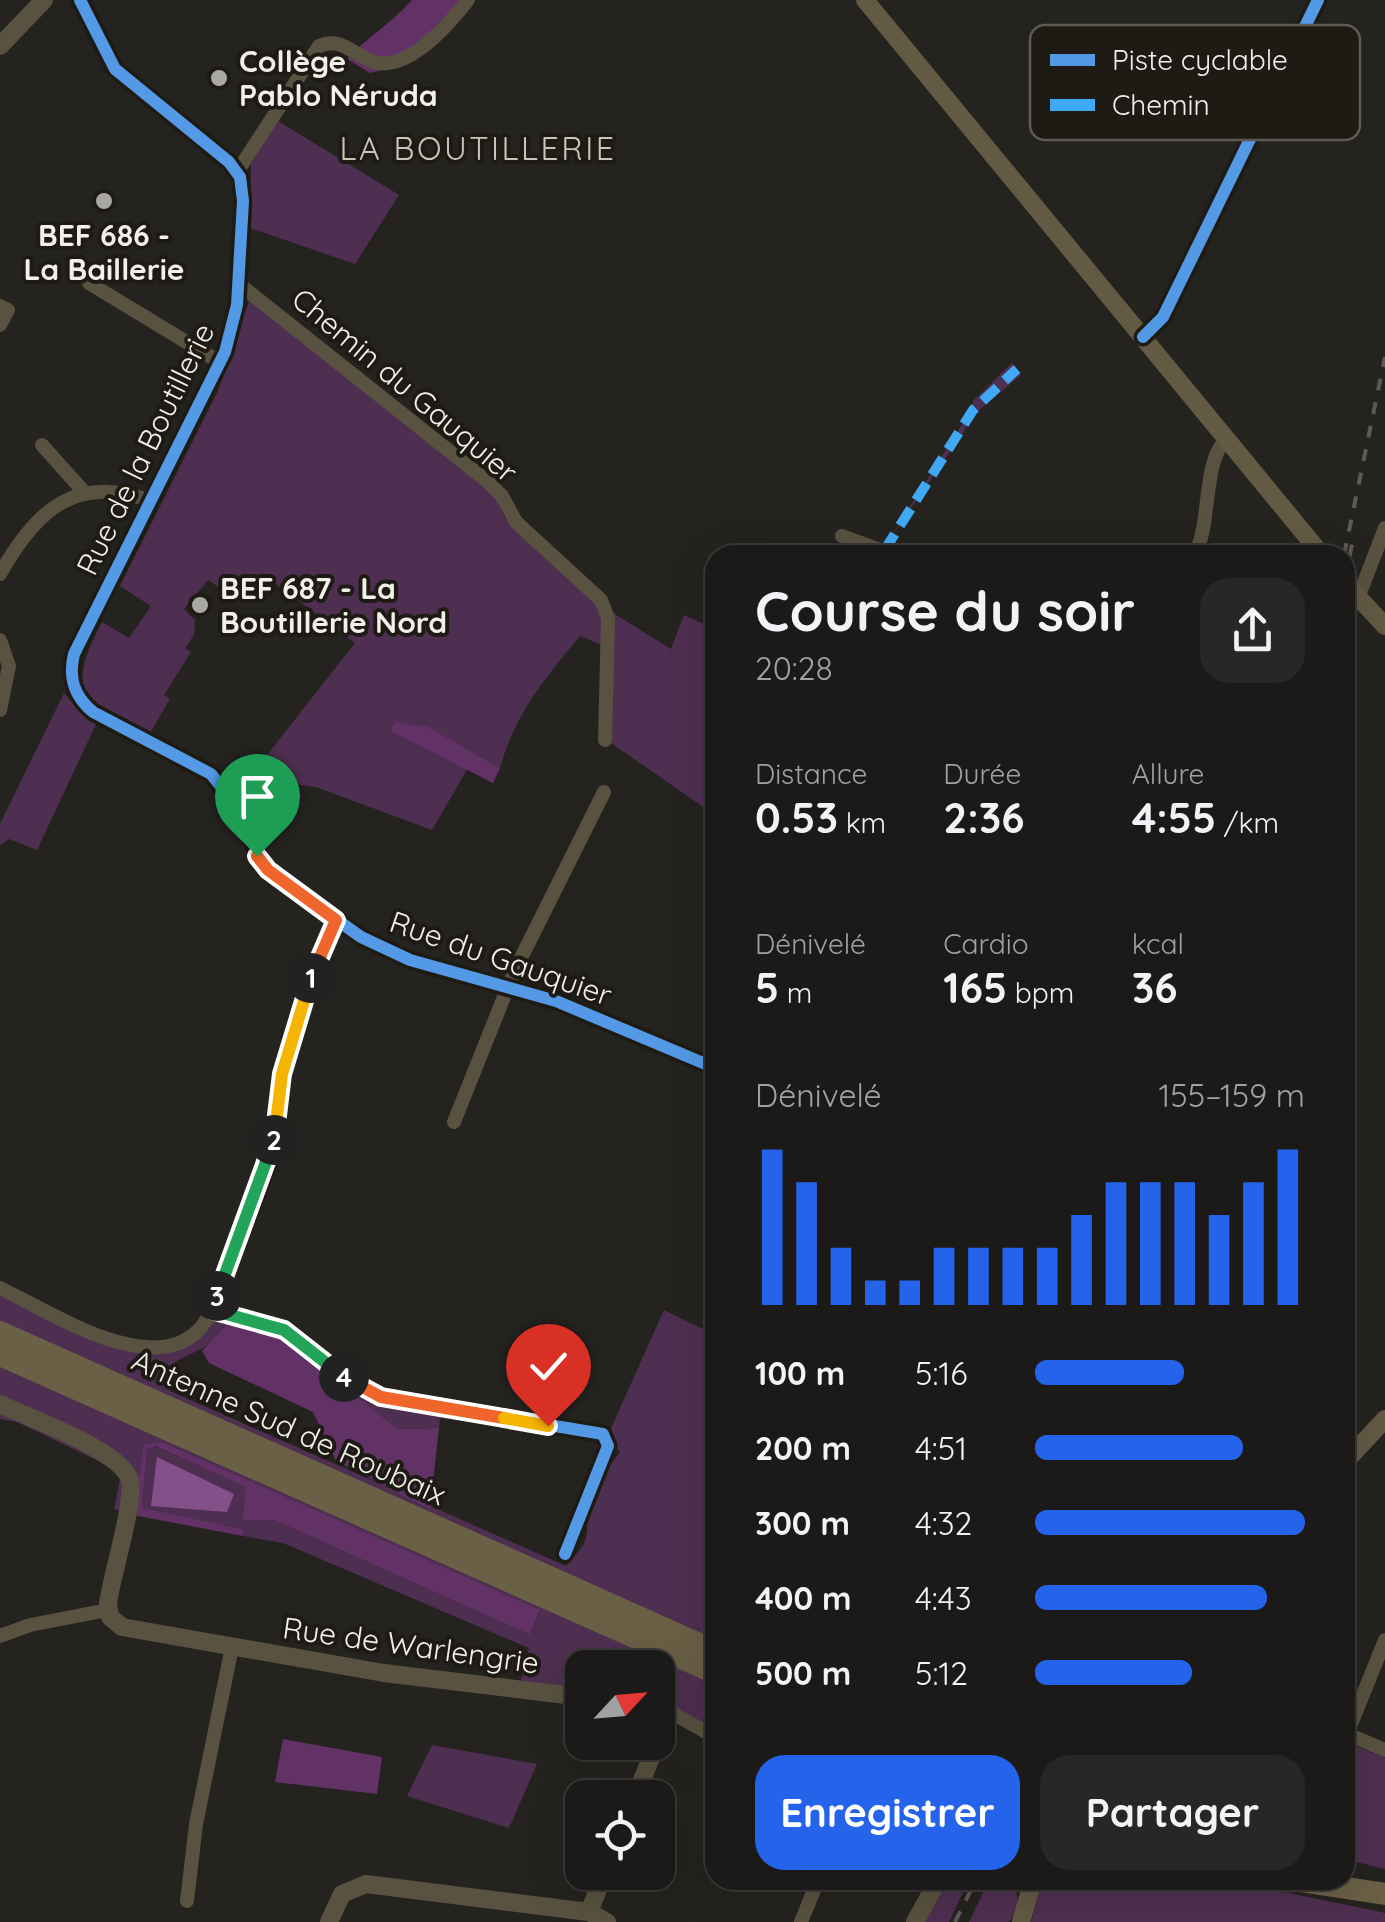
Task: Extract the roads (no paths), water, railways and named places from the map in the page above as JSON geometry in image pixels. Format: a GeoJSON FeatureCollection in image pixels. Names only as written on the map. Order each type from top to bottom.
{"type":"FeatureCollection","features":[{"type":"Feature","properties":{"kind":"highway","name":"Antenne Sud de Roubaix"},"geometry":{"type":"LineString","coordinates":[[0,1332],[549,1588]]}},
{"type":"Feature","properties":{"kind":"highway","name":"Antenne Sud de Roubaix"},"geometry":{"type":"LineString","coordinates":[[0,1355],[549,1588]]}},
{"type":"Feature","properties":{"kind":"highway"},"geometry":{"type":"LineString","coordinates":[[549,1588],[705,1647]]}},
{"type":"Feature","properties":{"kind":"highway"},"geometry":{"type":"LineString","coordinates":[[549,1588],[705,1668]]}},
{"type":"Feature","properties":{"kind":"highway"},"geometry":{"type":"LineString","coordinates":[[1355,1874],[1385,1882]]}},
{"type":"Feature","properties":{"kind":"highway"},"geometry":{"type":"LineString","coordinates":[[1355,1889],[1385,1894]]}},
{"type":"Feature","properties":{"kind":"main road"},"geometry":{"type":"LineString","coordinates":[[865,0],[1314,545]]}},
{"type":"Feature","properties":{"kind":"main road"},"geometry":{"type":"LineString","coordinates":[[1355,595],[1385,626]]}},
{"type":"Feature","properties":{"kind":"main road"},"geometry":{"type":"LineString","coordinates":[[1355,1451],[1385,1419]]}},
{"type":"Feature","properties":{"kind":"main road"},"geometry":{"type":"LineString","coordinates":[[1024,1890],[1028,1902]]}},
{"type":"Feature","properties":{"kind":"main road"},"geometry":{"type":"LineString","coordinates":[[1021,1922],[1031,1890]]}},
{"type":"Feature","properties":{"kind":"street"},"geometry":{"type":"LineString","coordinates":[[0,46],[44,0]]}},
{"type":"Feature","properties":{"kind":"street"},"geometry":{"type":"LineString","coordinates":[[80,0],[115,69],[237,172],[320,46],[336,42],[380,63],[400,60],[468,0]]}},
{"type":"Feature","properties":{"kind":"street"},"geometry":{"type":"LineString","coordinates":[[1306,25],[1318,0]]}},
{"type":"Feature","properties":{"kind":"street"},"geometry":{"type":"LineString","coordinates":[[1143,338],[1163,317],[1250,140]]}},
{"type":"Feature","properties":{"kind":"street","name":"Rue de la Boutillerie"},"geometry":{"type":"LineString","coordinates":[[72,681],[72,662],[80,642],[221,364],[234,322],[239,284],[244,193],[237,172]]}},
{"type":"Feature","properties":{"kind":"street","name":"Rue de la Boutillerie"},"geometry":{"type":"LineString","coordinates":[[90,283],[221,364]]}},
{"type":"Feature","properties":{"kind":"street","name":"Chemin du Gauquier"},"geometry":{"type":"LineString","coordinates":[[239,284],[488,481],[502,496],[516,522],[601,600],[608,618],[605,740]]}},
{"type":"Feature","properties":{"kind":"street"},"geometry":{"type":"LineString","coordinates":[[0,306],[8,310],[0,324]]}},
{"type":"Feature","properties":{"kind":"street"},"geometry":{"type":"LineString","coordinates":[[1198,545],[1207,520],[1214,454],[1227,438]]}},
{"type":"Feature","properties":{"kind":"street"},"geometry":{"type":"LineString","coordinates":[[42,445],[85,493]]}},
{"type":"Feature","properties":{"kind":"street"},"geometry":{"type":"LineString","coordinates":[[0,574],[31,526],[55,506],[85,493],[115,491],[153,502]]}},
{"type":"Feature","properties":{"kind":"street"},"geometry":{"type":"LineString","coordinates":[[1358,598],[1385,528]]}},
{"type":"Feature","properties":{"kind":"street"},"geometry":{"type":"LineString","coordinates":[[842,536],[867,545]]}},
{"type":"Feature","properties":{"kind":"street"},"geometry":{"type":"LineString","coordinates":[[0,640],[10,666],[0,710]]}},
{"type":"Feature","properties":{"kind":"street","name":"Rue du Gauquier"},"geometry":{"type":"LineString","coordinates":[[72,681],[78,697],[93,712],[211,774],[230,799],[263,866],[336,920],[396,955],[556,1001],[705,1064]]}},
{"type":"Feature","properties":{"kind":"street"},"geometry":{"type":"LineString","coordinates":[[454,1122],[509,988],[604,792]]}},
{"type":"Feature","properties":{"kind":"street"},"geometry":{"type":"LineString","coordinates":[[0,1288],[104,1338],[144,1348],[182,1343],[201,1328],[212,1310],[268,1164],[287,1054],[305,993],[336,920]]}},
{"type":"Feature","properties":{"kind":"street"},"geometry":{"type":"LineString","coordinates":[[212,1310],[284,1330],[354,1384],[381,1397],[603,1434],[608,1446],[565,1554]]}},
{"type":"Feature","properties":{"kind":"street"},"geometry":{"type":"LineString","coordinates":[[0,1404],[109,1456],[124,1469],[130,1488],[108,1610],[30,1625],[0,1636]]}},
{"type":"Feature","properties":{"kind":"street","name":"Rue de Warlengrie"},"geometry":{"type":"LineString","coordinates":[[108,1610],[114,1622],[130,1630],[384,1673],[565,1695]]}},
{"type":"Feature","properties":{"kind":"street"},"geometry":{"type":"LineString","coordinates":[[1355,1712],[1385,1640]]}},
{"type":"Feature","properties":{"kind":"street"},"geometry":{"type":"LineString","coordinates":[[188,1901],[199,1804],[232,1647]]}},
{"type":"Feature","properties":{"kind":"street"},"geometry":{"type":"LineString","coordinates":[[675,1717],[705,1732]]}},
{"type":"Feature","properties":{"kind":"street"},"geometry":{"type":"LineString","coordinates":[[1355,1738],[1385,1750]]}},
{"type":"Feature","properties":{"kind":"street"},"geometry":{"type":"LineString","coordinates":[[329,1922],[342,1894],[366,1884],[589,1912],[607,1922]]}},
{"type":"Feature","properties":{"kind":"street"},"geometry":{"type":"LineString","coordinates":[[589,1912],[598,1890]]}},
{"type":"Feature","properties":{"kind":"street"},"geometry":{"type":"LineString","coordinates":[[801,1922],[814,1890]]}},
{"type":"Feature","properties":{"kind":"street"},"geometry":{"type":"LineString","coordinates":[[915,1922],[933,1890]]}},
{"type":"Feature","properties":{"kind":"railway"},"geometry":{"type":"LineString","coordinates":[[1346,545],[1385,357]]}},
{"type":"Feature","properties":{"kind":"railway"},"geometry":{"type":"LineString","coordinates":[[955,1922],[971,1890]]}},
{"type":"Feature","properties":{"kind":"place","name":"Collège Pablo Néruda"},"geometry":{"type":"Point","coordinates":[219,78]}},
{"type":"Feature","properties":{"kind":"place","name":"BEF 686 - La Baillerie"},"geometry":{"type":"Point","coordinates":[104,201]}},
{"type":"Feature","properties":{"kind":"place","name":"BEF 687 - La Boutillerie Nord"},"geometry":{"type":"Point","coordinates":[200,605]}},
{"type":"Feature","properties":{"kind":"district","name":"LA BOUTILLERIE"},"geometry":{"type":"Point","coordinates":[478,148]}}]}
